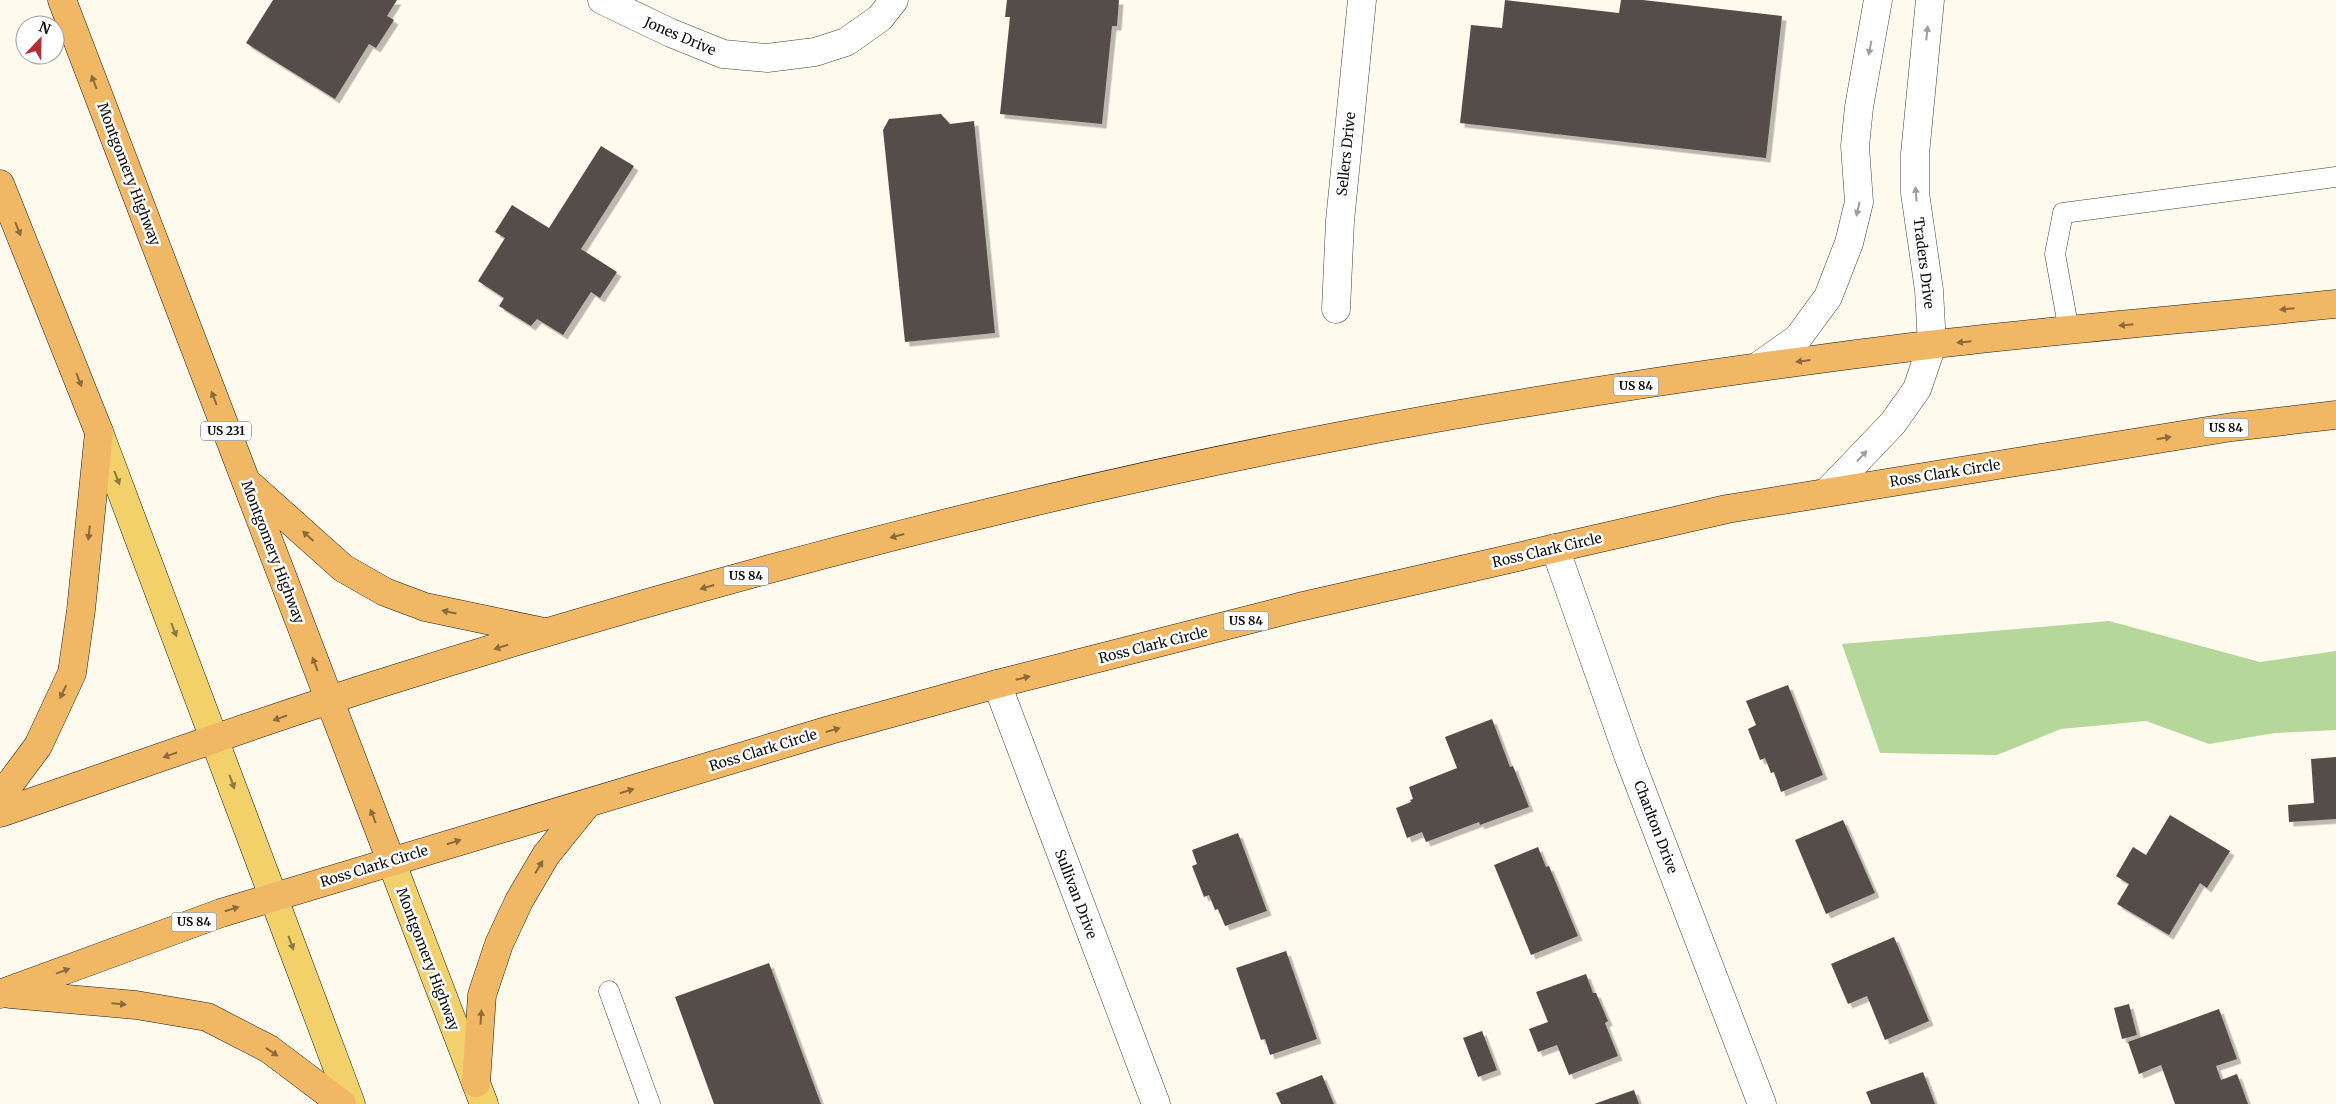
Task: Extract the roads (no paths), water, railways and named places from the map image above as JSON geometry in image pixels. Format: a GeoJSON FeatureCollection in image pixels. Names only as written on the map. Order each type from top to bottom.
{"type":"FeatureCollection","features":[{"type":"Feature","properties":{"kind":"highway","name":"Montgomery Highway"},"geometry":{"type":"LineString","coordinates":[[62,0],[391,861]]}},
{"type":"Feature","properties":{"kind":"highway"},"geometry":{"type":"LineString","coordinates":[[0,184],[99,432],[81,610],[72,673],[38,746],[0,797]]}},
{"type":"Feature","properties":{"kind":"highway","name":"US 84"},"geometry":{"type":"LineString","coordinates":[[0,813],[330,701],[548,632],[751,575],[944,524],[1183,469],[1346,435],[1757,367],[1932,345],[2336,304]]}},
{"type":"Feature","properties":{"kind":"highway","name":"Ross Clark Circle"},"geometry":{"type":"LineString","coordinates":[[0,994],[221,913],[830,730],[998,684],[1299,608],[1727,509],[1828,491],[2232,427],[2336,415]]}},
{"type":"Feature","properties":{"kind":"highway"},"geometry":{"type":"LineString","coordinates":[[245,480],[343,568],[385,592],[424,607],[548,632]]}},
{"type":"Feature","properties":{"kind":"highway"},"geometry":{"type":"LineString","coordinates":[[480,1093],[482,995],[499,944],[518,901],[546,854],[588,803]]}},
{"type":"Feature","properties":{"kind":"highway"},"geometry":{"type":"LineString","coordinates":[[0,994],[136,1005],[207,1018],[269,1049],[342,1104]]}},
{"type":"Feature","properties":{"kind":"main road"},"geometry":{"type":"LineString","coordinates":[[99,432],[351,1104]]}},
{"type":"Feature","properties":{"kind":"main road","name":"Montgomery Highway"},"geometry":{"type":"LineString","coordinates":[[391,861],[480,1093]]}},
{"type":"Feature","properties":{"kind":"street","name":"Jones Drive"},"geometry":{"type":"LineString","coordinates":[[602,0],[671,33],[723,54],[767,58],[815,52],[846,42],[880,18],[894,0]]}},
{"type":"Feature","properties":{"kind":"street","name":"Sellers Drive"},"geometry":{"type":"LineString","coordinates":[[1336,309],[1340,221],[1362,0]]}},
{"type":"Feature","properties":{"kind":"street"},"geometry":{"type":"LineString","coordinates":[[1757,367],[1798,338],[1828,297],[1849,243],[1860,202],[1855,146],[1859,107],[1878,0]]}},
{"type":"Feature","properties":{"kind":"street","name":"Traders Drive"},"geometry":{"type":"LineString","coordinates":[[1828,491],[1893,423],[1917,389],[1932,345],[1929,290],[1916,194],[1915,154],[1930,0]]}},
{"type":"Feature","properties":{"kind":"street","name":"Charlton Drive"},"geometry":{"type":"LineString","coordinates":[[1555,548],[1628,754],[1762,1104]]}},
{"type":"Feature","properties":{"kind":"street","name":"Sullivan Drive"},"geometry":{"type":"LineString","coordinates":[[998,684],[1156,1104]]}},
{"type":"Feature","properties":{"kind":"lane"},"geometry":{"type":"LineString","coordinates":[[2069,331],[2055,254],[2063,214],[2336,177]]}},
{"type":"Feature","properties":{"kind":"lane"},"geometry":{"type":"LineString","coordinates":[[609,991],[650,1104]]}}]}
